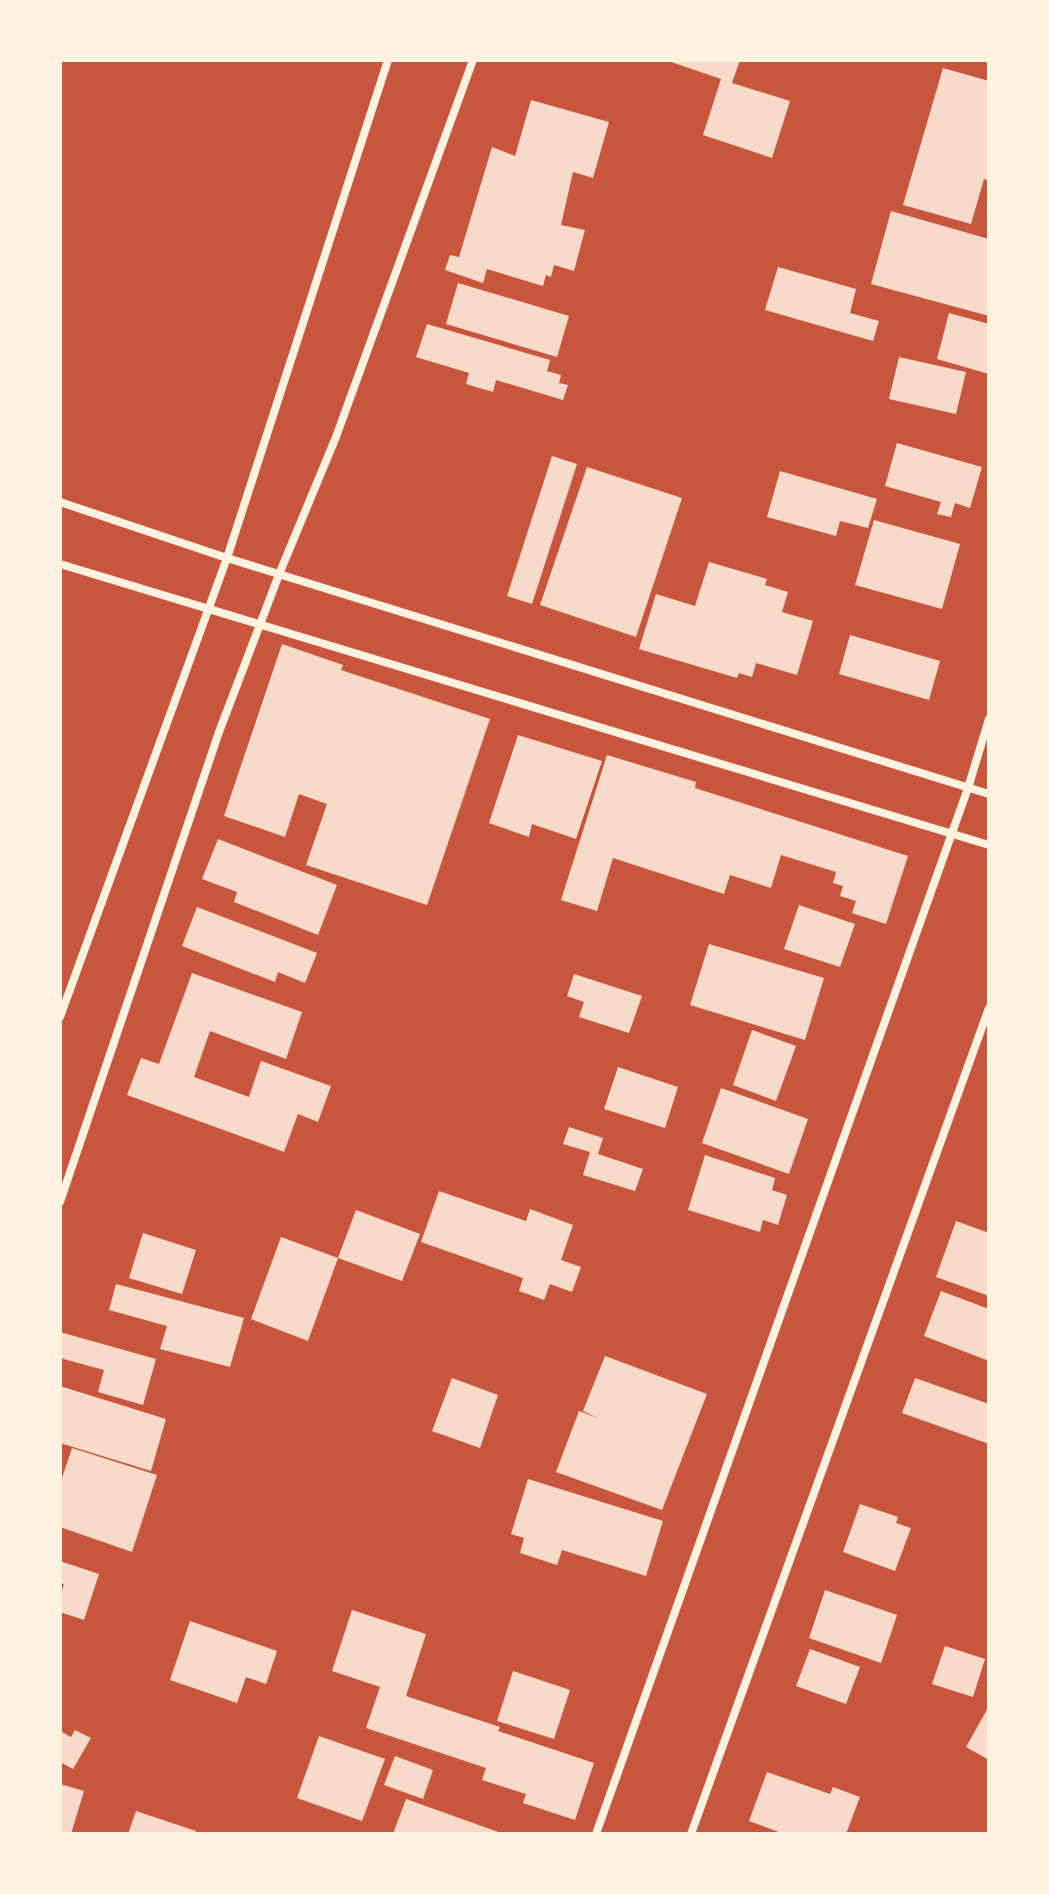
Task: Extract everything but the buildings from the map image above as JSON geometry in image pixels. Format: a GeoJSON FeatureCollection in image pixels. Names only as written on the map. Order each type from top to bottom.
{"type":"FeatureCollection","features":[{"type":"Feature","properties":{"kind":"street"},"geometry":{"type":"LineString","coordinates":[[60,1017],[227,558],[388,60]]}},
{"type":"Feature","properties":{"kind":"street"},"geometry":{"type":"LineString","coordinates":[[60,1202],[219,732],[336,437],[473,60]]}},
{"type":"Feature","properties":{"kind":"street"},"geometry":{"type":"LineString","coordinates":[[60,502],[227,558],[989,794]]}},
{"type":"Feature","properties":{"kind":"street"},"geometry":{"type":"LineString","coordinates":[[60,564],[989,845]]}},
{"type":"Feature","properties":{"kind":"street"},"geometry":{"type":"LineString","coordinates":[[596,1834],[968,788],[989,719]]}},
{"type":"Feature","properties":{"kind":"street"},"geometry":{"type":"LineString","coordinates":[[691,1834],[989,1008]]}}]}
